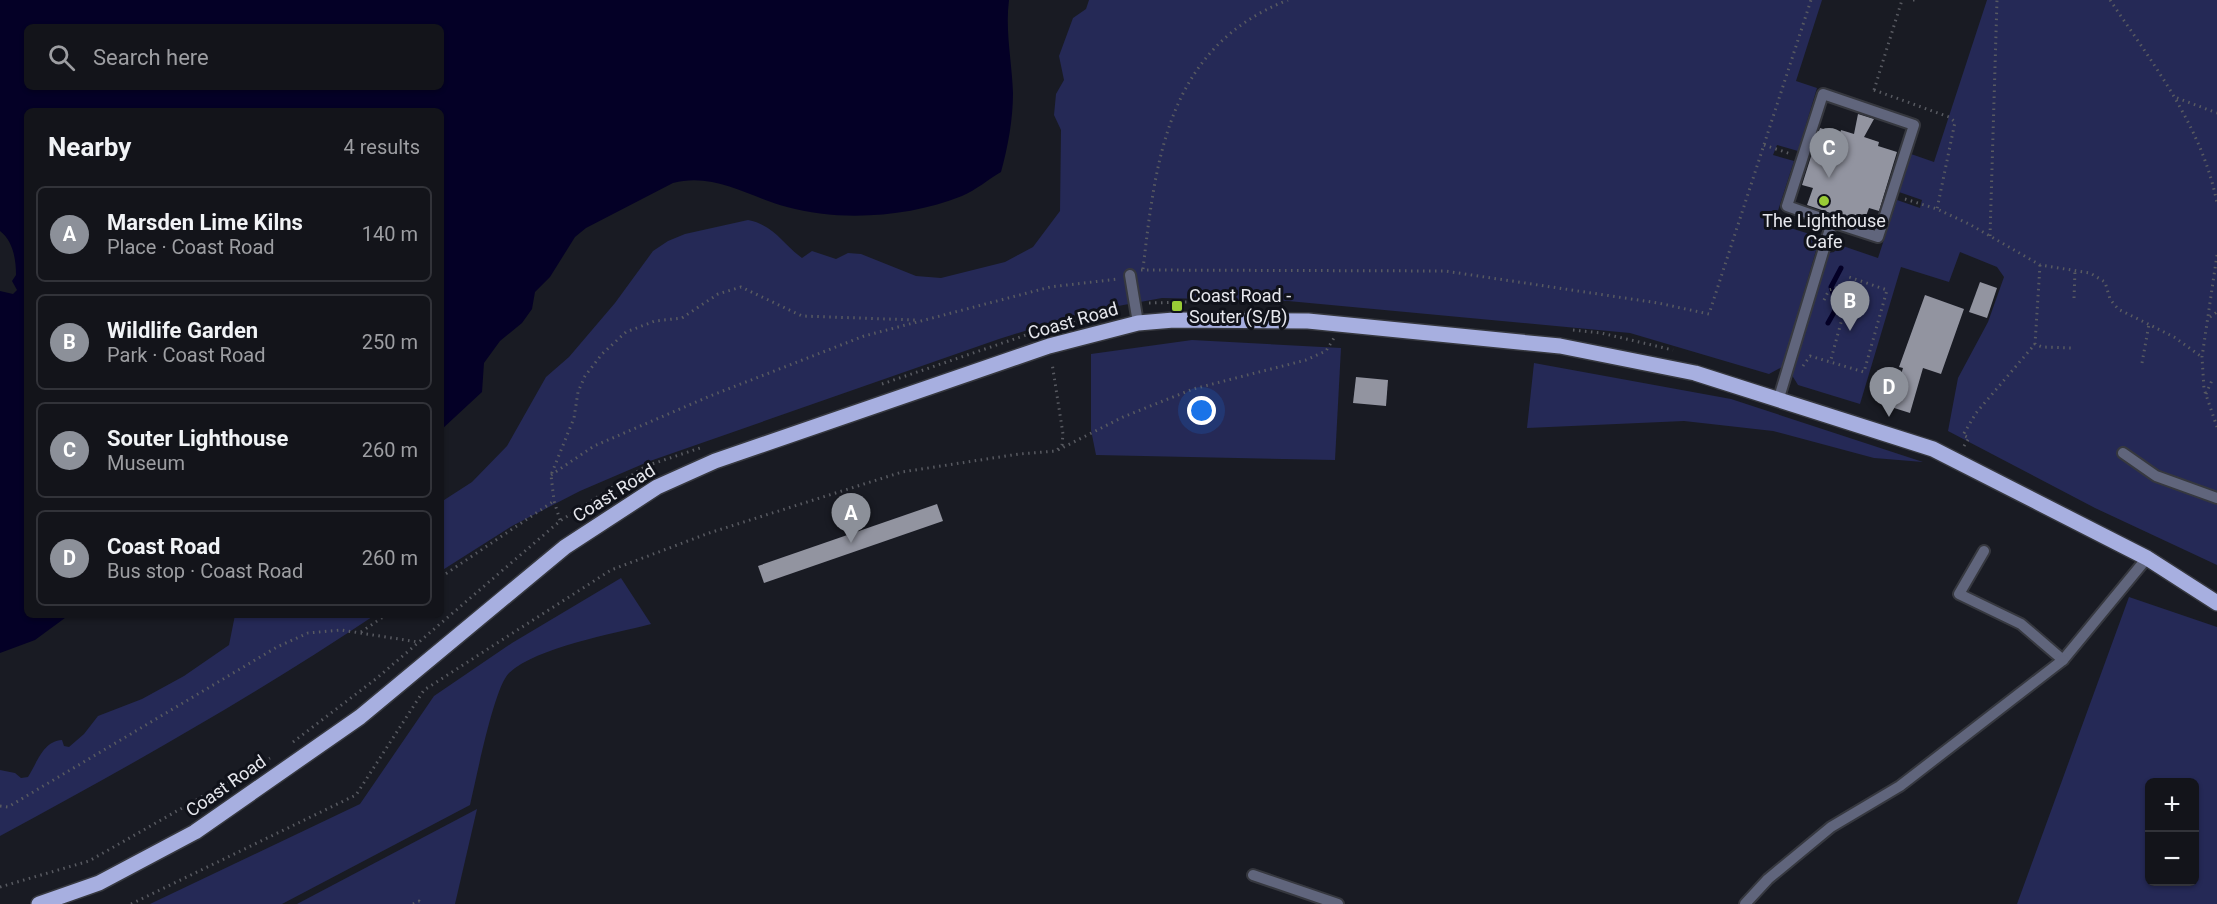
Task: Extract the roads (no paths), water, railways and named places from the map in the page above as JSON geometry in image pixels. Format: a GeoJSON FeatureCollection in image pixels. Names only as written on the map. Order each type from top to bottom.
{"type":"FeatureCollection","features":[{"type":"Feature","properties":{"kind":"main road","name":"Coast Road"},"geometry":{"type":"LineString","coordinates":[[39,904],[99,883],[195,832],[360,717],[565,547],[657,487],[715,461],[1049,346],[1138,323],[1174,320],[1308,321],[1343,324],[1560,346],[1695,374],[1933,449],[2147,558],[2217,603]]}},
{"type":"Feature","properties":{"kind":"lane"},"geometry":{"type":"LineString","coordinates":[[1823,94],[1914,125],[1878,237],[1832,222],[1787,206],[1823,94]]}},
{"type":"Feature","properties":{"kind":"lane"},"geometry":{"type":"LineString","coordinates":[[1778,401],[1832,222]]}},
{"type":"Feature","properties":{"kind":"lane"},"geometry":{"type":"LineString","coordinates":[[1130,275],[1138,323]]}},
{"type":"Feature","properties":{"kind":"lane"},"geometry":{"type":"LineString","coordinates":[[2123,453],[2156,476],[2217,498]]}},
{"type":"Feature","properties":{"kind":"lane"},"geometry":{"type":"LineString","coordinates":[[1984,551],[1959,594],[2021,624],[2063,660]]}},
{"type":"Feature","properties":{"kind":"lane"},"geometry":{"type":"LineString","coordinates":[[1745,904],[1768,879],[1831,827],[1900,786],[2063,660],[2147,558]]}},
{"type":"Feature","properties":{"kind":"lane"},"geometry":{"type":"LineString","coordinates":[[1253,875],[1338,904]]}},
{"type":"Feature","properties":{"kind":"waterway"},"geometry":{"type":"LineString","coordinates":[[1828,323],[1837,307],[1831,287],[1841,268]]}},
{"type":"Feature","properties":{"kind":"place","name":"Souter Lighthouse"},"geometry":{"type":"Point","coordinates":[1829,178]}},
{"type":"Feature","properties":{"kind":"place","name":"The Lighthouse Cafe"},"geometry":{"type":"Point","coordinates":[1824,201]}},
{"type":"Feature","properties":{"kind":"place","name":"Coast Road - Souter (S/B)"},"geometry":{"type":"Point","coordinates":[1177,306]}},
{"type":"Feature","properties":{"kind":"place","name":"Wildlife Garden"},"geometry":{"type":"Point","coordinates":[1850,331]}},
{"type":"Feature","properties":{"kind":"place","name":"Coast Road"},"geometry":{"type":"Point","coordinates":[1889,417]}},
{"type":"Feature","properties":{"kind":"place","name":"Marsden Lime Kilns"},"geometry":{"type":"Point","coordinates":[851,543]}}]}
